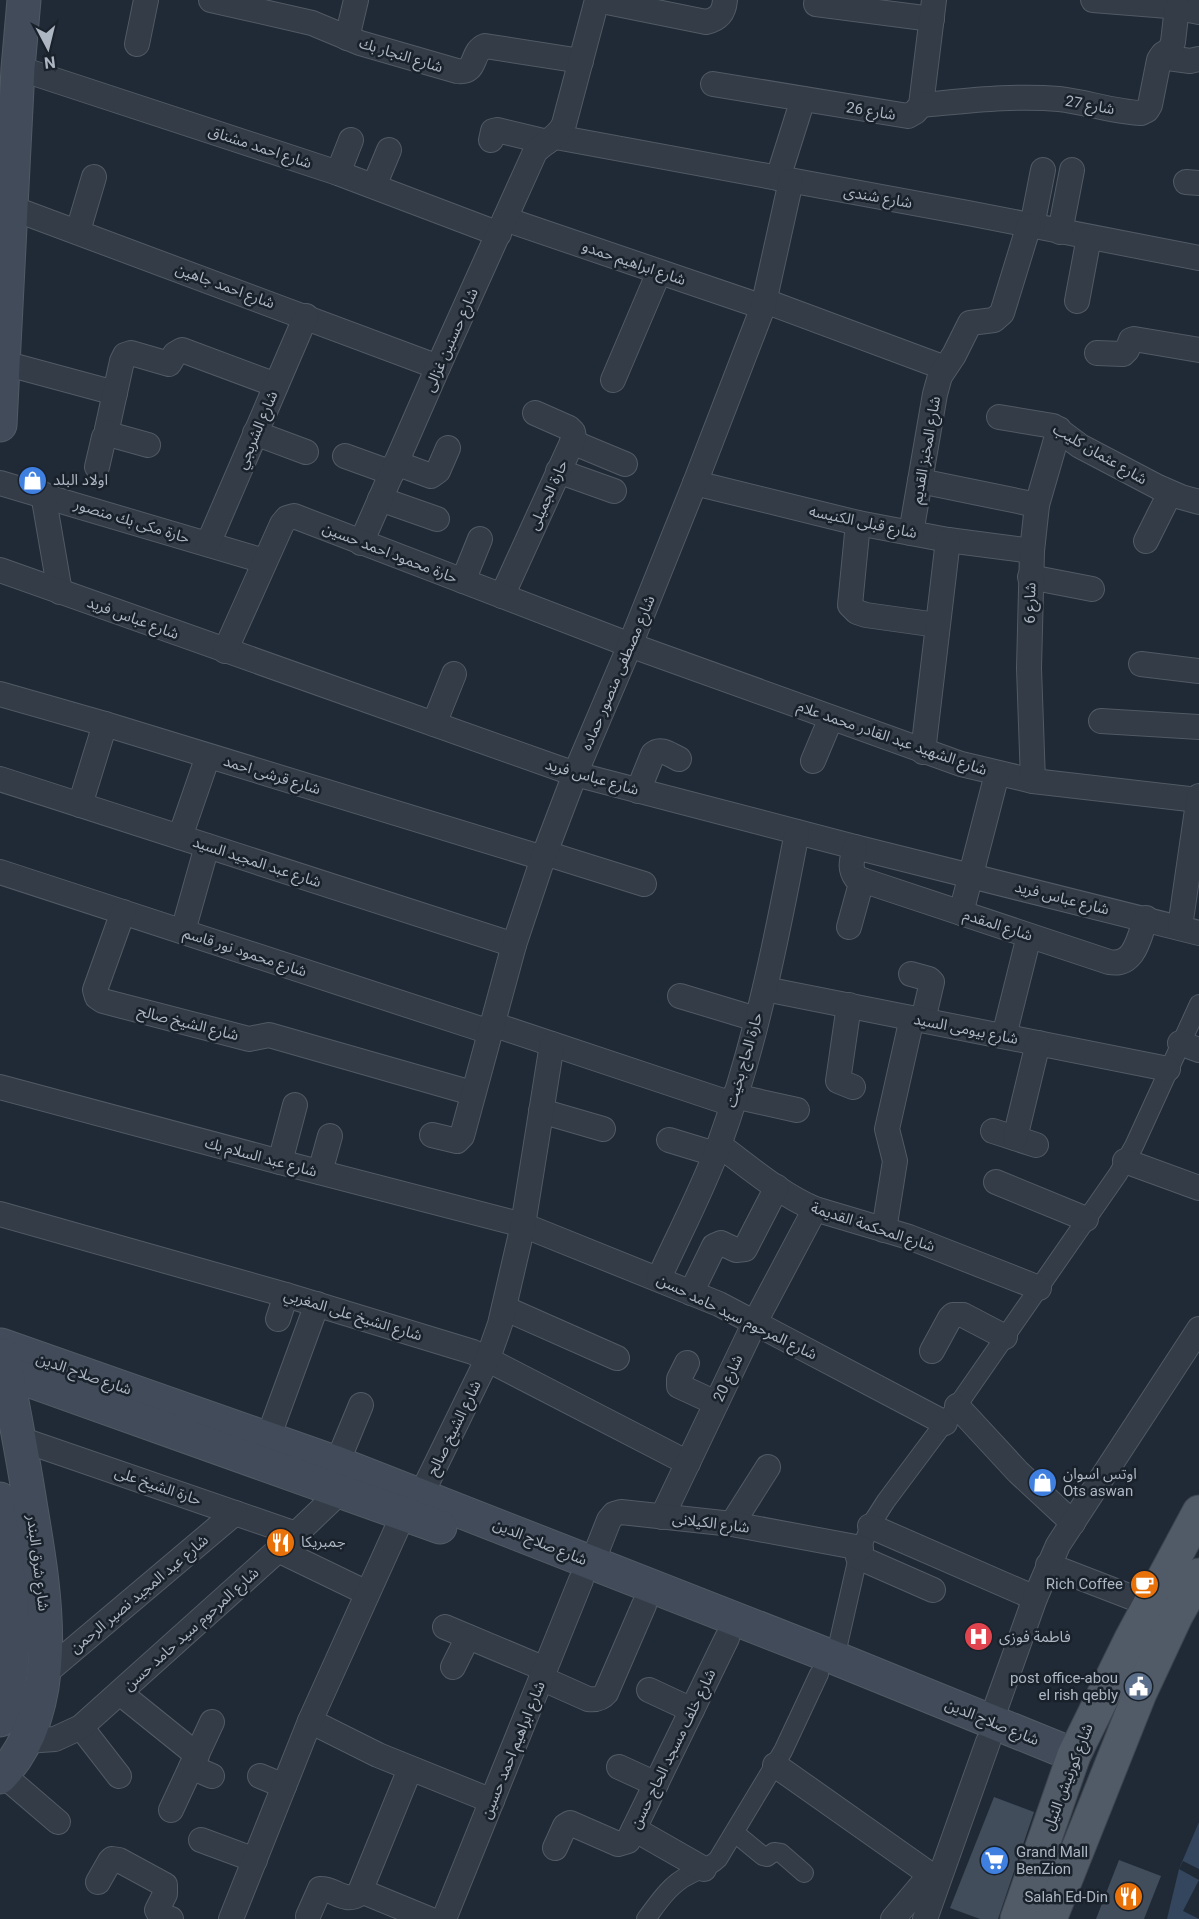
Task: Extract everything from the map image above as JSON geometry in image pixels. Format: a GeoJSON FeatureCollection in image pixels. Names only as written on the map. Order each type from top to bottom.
{"type":"FeatureCollection","features":[{"type":"Feature","properties":{"kind":"main road"},"geometry":{"type":"LineString","coordinates":[[0,425],[18,68],[24,0]]}},
{"type":"Feature","properties":{"kind":"main road","name":"شارع صلاح الدين"},"geometry":{"type":"LineString","coordinates":[[2,1357],[268,1438],[340,1477]]}},
{"type":"Feature","properties":{"kind":"main road","name":"شارع صلاح الدين"},"geometry":{"type":"LineString","coordinates":[[2,1357],[412,1504],[827,1666],[1070,1765]]}},
{"type":"Feature","properties":{"kind":"main road","name":"شارع شرق البندر"},"geometry":{"type":"LineString","coordinates":[[1,1775],[15,1759],[26,1741],[33,1722],[43,1675],[45,1632],[44,1588],[20,1439],[2,1357]]}},
{"type":"Feature","properties":{"kind":"main road","name":"شارع شرق البندر"},"geometry":{"type":"LineString","coordinates":[[0,1499],[11,1589],[12,1637],[9,1685],[0,1720]]}},
{"type":"Feature","properties":{"kind":"main road","name":"شارع كورنيش النيل"},"geometry":{"type":"LineString","coordinates":[[1017,1919],[1070,1765],[1095,1709],[1199,1512]]}},
{"type":"Feature","properties":{"kind":"main road","name":"شارع صلاح الدين"},"geometry":{"type":"LineString","coordinates":[[587,1572],[644,1605],[727,1638],[827,1666]]}},
{"type":"Feature","properties":{"kind":"main road"},"geometry":{"type":"LineString","coordinates":[[1050,1919],[1140,1693],[1176,1616],[1199,1575]]}},
{"type":"Feature","properties":{"kind":"main road"},"geometry":{"type":"LineString","coordinates":[[1064,1880],[1062,1849],[1079,1787],[1070,1765]]}},
{"type":"Feature","properties":{"kind":"street"},"geometry":{"type":"LineString","coordinates":[[137,44],[146,0]]}},
{"type":"Feature","properties":{"kind":"street","name":"شارع النجار بك"},"geometry":{"type":"LineString","coordinates":[[210,0],[312,23],[347,38],[462,72],[472,68],[476,53],[485,46],[581,61]]}},
{"type":"Feature","properties":{"kind":"street"},"geometry":{"type":"LineString","coordinates":[[347,38],[356,0]]}},
{"type":"Feature","properties":{"kind":"street"},"geometry":{"type":"LineString","coordinates":[[552,139],[564,124],[597,0],[706,21],[715,20],[721,14],[725,0]]}},
{"type":"Feature","properties":{"kind":"street"},"geometry":{"type":"LineString","coordinates":[[1093,0],[1191,7]]}},
{"type":"Feature","properties":{"kind":"street"},"geometry":{"type":"LineString","coordinates":[[816,4],[933,9],[921,105]]}},
{"type":"Feature","properties":{"kind":"street","name":"شارع 27"},"geometry":{"type":"LineString","coordinates":[[921,105],[999,98],[1040,98],[1080,102],[1141,113],[1150,105],[1161,57],[1172,46],[1191,7]]}},
{"type":"Feature","properties":{"kind":"street"},"geometry":{"type":"LineString","coordinates":[[1161,57],[1190,61],[1199,59]]}},
{"type":"Feature","properties":{"kind":"street","name":"شارع احمد مشناق"},"geometry":{"type":"LineString","coordinates":[[18,68],[502,227]]}},
{"type":"Feature","properties":{"kind":"street","name":"شارع 26"},"geometry":{"type":"LineString","coordinates":[[713,84],[900,116],[908,116],[921,105]]}},
{"type":"Feature","properties":{"kind":"street","name":"شارع مصطفى منصور حماده"},"geometry":{"type":"LineString","coordinates":[[432,1135],[453,1141],[460,1140],[514,945],[544,855],[695,483],[764,304],[784,179],[803,99]]}},
{"type":"Feature","properties":{"kind":"street","name":"شارع شندى"},"geometry":{"type":"LineString","coordinates":[[491,140],[493,131],[496,130],[552,139],[784,179],[1199,258]]}},
{"type":"Feature","properties":{"kind":"street","name":"شارع حسنين غزالى"},"geometry":{"type":"LineString","coordinates":[[362,543],[535,152],[552,139]]}},
{"type":"Feature","properties":{"kind":"street"},"geometry":{"type":"LineString","coordinates":[[338,173],[351,140]]}},
{"type":"Feature","properties":{"kind":"street"},"geometry":{"type":"LineString","coordinates":[[374,186],[388,150]]}},
{"type":"Feature","properties":{"kind":"street"},"geometry":{"type":"LineString","coordinates":[[1030,226],[1042,170]]}},
{"type":"Feature","properties":{"kind":"street"},"geometry":{"type":"LineString","coordinates":[[1060,232],[1071,170]]}},
{"type":"Feature","properties":{"kind":"street"},"geometry":{"type":"LineString","coordinates":[[78,231],[94,177]]}},
{"type":"Feature","properties":{"kind":"street","name":"شارع احمد جاهين"},"geometry":{"type":"LineString","coordinates":[[12,208],[438,367]]}},
{"type":"Feature","properties":{"kind":"street","name":"شارع المخبز القديم"},"geometry":{"type":"LineString","coordinates":[[911,533],[930,413],[940,376],[954,355],[970,323],[994,320],[1002,314],[1030,226]]}},
{"type":"Feature","properties":{"kind":"street","name":"شارع ابراهيم حمدو"},"geometry":{"type":"LineString","coordinates":[[502,227],[764,304],[945,368]]}},
{"type":"Feature","properties":{"kind":"street"},"geometry":{"type":"LineString","coordinates":[[1077,301],[1089,237]]}},
{"type":"Feature","properties":{"kind":"street"},"geometry":{"type":"LineString","coordinates":[[613,380],[659,272]]}},
{"type":"Feature","properties":{"kind":"street","name":"شارع الشربجي"},"geometry":{"type":"LineString","coordinates":[[208,544],[306,316]]}},
{"type":"Feature","properties":{"kind":"street"},"geometry":{"type":"LineString","coordinates":[[1097,353],[1123,354],[1131,340],[1134,339],[1198,343]]}},
{"type":"Feature","properties":{"kind":"street"},"geometry":{"type":"LineString","coordinates":[[96,467],[104,437],[108,432],[107,424],[123,361],[125,355],[131,352],[170,364],[175,354],[182,350],[276,385]]}},
{"type":"Feature","properties":{"kind":"street"},"geometry":{"type":"LineString","coordinates":[[4,363],[115,393]]}},
{"type":"Feature","properties":{"kind":"street","name":"حارة الجميلى"},"geometry":{"type":"LineString","coordinates":[[502,596],[574,438],[569,428],[535,413]]}},
{"type":"Feature","properties":{"kind":"street","name":"شارع عثمان كليب"},"geometry":{"type":"LineString","coordinates":[[999,417],[1046,424],[1059,429],[1080,446],[1170,493],[1199,502]]}},
{"type":"Feature","properties":{"kind":"street","name":"شارع 6"},"geometry":{"type":"LineString","coordinates":[[1033,781],[1029,689],[1030,577],[1037,505],[1059,429]]}},
{"type":"Feature","properties":{"kind":"street"},"geometry":{"type":"LineString","coordinates":[[108,432],[148,446]]}},
{"type":"Feature","properties":{"kind":"street"},"geometry":{"type":"LineString","coordinates":[[255,433],[306,452]]}},
{"type":"Feature","properties":{"kind":"street"},"geometry":{"type":"LineString","coordinates":[[572,442],[625,464]]}},
{"type":"Feature","properties":{"kind":"street"},"geometry":{"type":"LineString","coordinates":[[345,456],[431,476],[438,471],[448,448]]}},
{"type":"Feature","properties":{"kind":"street"},"geometry":{"type":"LineString","coordinates":[[558,471],[614,491]]}},
{"type":"Feature","properties":{"kind":"street"},"geometry":{"type":"LineString","coordinates":[[920,481],[1037,505]]}},
{"type":"Feature","properties":{"kind":"street","name":"حارة مكى بك منصور"},"geometry":{"type":"LineString","coordinates":[[0,483],[264,561]]}},
{"type":"Feature","properties":{"kind":"street","name":"شارع قبلى الكنيسه"},"geometry":{"type":"LineString","coordinates":[[695,483],[858,523],[948,540],[1032,551]]}},
{"type":"Feature","properties":{"kind":"street"},"geometry":{"type":"LineString","coordinates":[[1146,541],[1170,493]]}},
{"type":"Feature","properties":{"kind":"street"},"geometry":{"type":"LineString","coordinates":[[43,494],[60,592]]}},
{"type":"Feature","properties":{"kind":"street"},"geometry":{"type":"LineString","coordinates":[[380,499],[437,519]]}},
{"type":"Feature","properties":{"kind":"street","name":"حارة محمود احمد حسين"},"geometry":{"type":"LineString","coordinates":[[225,651],[282,524],[287,518],[294,516],[630,645]]}},
{"type":"Feature","properties":{"kind":"street"},"geometry":{"type":"LineString","coordinates":[[858,523],[850,605],[857,612],[866,615],[937,625]]}},
{"type":"Feature","properties":{"kind":"street"},"geometry":{"type":"LineString","coordinates":[[463,581],[480,539]]}},
{"type":"Feature","properties":{"kind":"street"},"geometry":{"type":"LineString","coordinates":[[922,752],[948,540]]}},
{"type":"Feature","properties":{"kind":"street","name":"شارع عباس فريد"},"geometry":{"type":"LineString","coordinates":[[0,570],[575,774],[855,847],[1189,930]]}},
{"type":"Feature","properties":{"kind":"street"},"geometry":{"type":"LineString","coordinates":[[1030,577],[1092,589]]}},
{"type":"Feature","properties":{"kind":"street","name":"شارع الشهيد عبد القادر محمد علام"},"geometry":{"type":"LineString","coordinates":[[630,645],[922,752],[997,774],[1033,781],[1199,798]]}},
{"type":"Feature","properties":{"kind":"street"},"geometry":{"type":"LineString","coordinates":[[1141,664],[1199,671]]}},
{"type":"Feature","properties":{"kind":"street"},"geometry":{"type":"LineString","coordinates":[[434,724],[454,674]]}},
{"type":"Feature","properties":{"kind":"street","name":"شارع قرشى احمد"},"geometry":{"type":"LineString","coordinates":[[0,694],[644,884]]}},
{"type":"Feature","properties":{"kind":"street"},"geometry":{"type":"LineString","coordinates":[[813,761],[831,718]]}},
{"type":"Feature","properties":{"kind":"street"},"geometry":{"type":"LineString","coordinates":[[1101,721],[1199,728]]}},
{"type":"Feature","properties":{"kind":"street"},"geometry":{"type":"LineString","coordinates":[[80,805],[105,724]]}},
{"type":"Feature","properties":{"kind":"street"},"geometry":{"type":"LineString","coordinates":[[638,791],[655,751],[662,751],[679,759]]}},
{"type":"Feature","properties":{"kind":"street"},"geometry":{"type":"LineString","coordinates":[[180,837],[208,756]]}},
{"type":"Feature","properties":{"kind":"street"},"geometry":{"type":"LineString","coordinates":[[961,913],[997,774]]}},
{"type":"Feature","properties":{"kind":"street","name":"شارع عبد المجيد السيد"},"geometry":{"type":"LineString","coordinates":[[0,779],[514,945]]}},
{"type":"Feature","properties":{"kind":"street"},"geometry":{"type":"LineString","coordinates":[[1189,930],[1199,798]]}},
{"type":"Feature","properties":{"kind":"street","name":"حارة الحاج بخيت"},"geometry":{"type":"LineString","coordinates":[[659,1278],[717,1149],[733,1100],[765,988],[797,832]]}},
{"type":"Feature","properties":{"kind":"street"},"geometry":{"type":"LineString","coordinates":[[183,931],[207,846]]}},
{"type":"Feature","properties":{"kind":"street"},"geometry":{"type":"LineString","coordinates":[[849,927],[862,880],[856,878],[852,872],[851,865],[855,847]]}},
{"type":"Feature","properties":{"kind":"street","name":"شارع محمود نور قاسم"},"geometry":{"type":"LineString","coordinates":[[0,872],[491,1028],[552,1044],[733,1100],[797,1110]]}},
{"type":"Feature","properties":{"kind":"street","name":"شارع المقدم"},"geometry":{"type":"LineString","coordinates":[[862,880],[1117,963],[1124,962],[1130,957],[1146,918]]}},
{"type":"Feature","properties":{"kind":"street","name":"شارع الشيخ صالح"},"geometry":{"type":"LineString","coordinates":[[123,912],[95,990],[97,997],[103,1002],[249,1039],[269,1035],[472,1093]]}},
{"type":"Feature","properties":{"kind":"street"},"geometry":{"type":"LineString","coordinates":[[1004,1036],[1029,936]]}},
{"type":"Feature","properties":{"kind":"street"},"geometry":{"type":"LineString","coordinates":[[884,1230],[895,1161],[887,1129],[917,1019],[932,982],[911,974]]}},
{"type":"Feature","properties":{"kind":"street","name":"شارع بيومى السيد"},"geometry":{"type":"LineString","coordinates":[[765,988],[1168,1069]]}},
{"type":"Feature","properties":{"kind":"street"},"geometry":{"type":"LineString","coordinates":[[680,996],[756,1019]]}},
{"type":"Feature","properties":{"kind":"street"},"geometry":{"type":"LineString","coordinates":[[646,1919],[676,1883],[718,1859],[735,1833],[775,1765],[827,1666],[863,1544],[886,1501],[951,1414],[1125,1161],[1134,1146],[1168,1069],[1189,1047],[1199,1004]]}},
{"type":"Feature","properties":{"kind":"street"},"geometry":{"type":"LineString","coordinates":[[849,1005],[838,1081],[853,1087]]}},
{"type":"Feature","properties":{"kind":"street"},"geometry":{"type":"LineString","coordinates":[[1014,1138],[1038,1043]]}},
{"type":"Feature","properties":{"kind":"street","name":"شارع الشيخ صالح"},"geometry":{"type":"LineString","coordinates":[[231,1919],[310,1721],[367,1593],[495,1341],[523,1225],[552,1044]]}},
{"type":"Feature","properties":{"kind":"street","name":"شارع عبد السلام بك"},"geometry":{"type":"LineString","coordinates":[[0,1087],[523,1225]]}},
{"type":"Feature","properties":{"kind":"street"},"geometry":{"type":"LineString","coordinates":[[280,1162],[295,1105]]}},
{"type":"Feature","properties":{"kind":"street"},"geometry":{"type":"LineString","coordinates":[[541,1111],[603,1129]]}},
{"type":"Feature","properties":{"kind":"street"},"geometry":{"type":"LineString","coordinates":[[320,1172],[330,1136]]}},
{"type":"Feature","properties":{"kind":"street","name":"شارع المحكمة القديمة"},"geometry":{"type":"LineString","coordinates":[[669,1140],[717,1149],[802,1204],[909,1237],[1039,1288]]}},
{"type":"Feature","properties":{"kind":"street"},"geometry":{"type":"LineString","coordinates":[[1125,1161],[1199,1188]]}},
{"type":"Feature","properties":{"kind":"street"},"geometry":{"type":"LineString","coordinates":[[996,1182],[1086,1219]]}},
{"type":"Feature","properties":{"kind":"street"},"geometry":{"type":"LineString","coordinates":[[691,1293],[714,1245],[721,1243],[736,1250],[744,1249],[777,1187]]}},
{"type":"Feature","properties":{"kind":"street","name":"شارع 20"},"geometry":{"type":"LineString","coordinates":[[662,1517],[755,1322],[815,1209]]}},
{"type":"Feature","properties":{"kind":"street","name":"شارع الشيخ على المغربي"},"geometry":{"type":"LineString","coordinates":[[0,1214],[454,1345],[488,1358],[688,1463]]}},
{"type":"Feature","properties":{"kind":"street","name":"شارع المرحوم سيد حامد حسن"},"geometry":{"type":"LineString","coordinates":[[523,1225],[659,1278],[951,1414],[1073,1523]]}},
{"type":"Feature","properties":{"kind":"street"},"geometry":{"type":"LineString","coordinates":[[278,1319],[286,1295]]}},
{"type":"Feature","properties":{"kind":"street"},"geometry":{"type":"LineString","coordinates":[[268,1438],[317,1305]]}},
{"type":"Feature","properties":{"kind":"street"},"geometry":{"type":"LineString","coordinates":[[504,1308],[617,1358]]}},
{"type":"Feature","properties":{"kind":"street"},"geometry":{"type":"LineString","coordinates":[[932,1351],[953,1315],[963,1315],[1005,1337]]}},
{"type":"Feature","properties":{"kind":"street"},"geometry":{"type":"LineString","coordinates":[[925,1919],[934,1878],[1048,1565],[1199,1329]]}},
{"type":"Feature","properties":{"kind":"street"},"geometry":{"type":"LineString","coordinates":[[687,1363],[679,1379],[680,1386],[716,1403]]}},
{"type":"Feature","properties":{"kind":"street"},"geometry":{"type":"LineString","coordinates":[[340,1477],[361,1405]]}},
{"type":"Feature","properties":{"kind":"street","name":"حارة الشيخ على"},"geometry":{"type":"LineString","coordinates":[[20,1439],[296,1534]]}},
{"type":"Feature","properties":{"kind":"street"},"geometry":{"type":"LineString","coordinates":[[732,1524],[768,1467]]}},
{"type":"Feature","properties":{"kind":"street","name":"شارع المرحوم سيد حامد حسن"},"geometry":{"type":"LineString","coordinates":[[26,1741],[55,1739],[81,1727],[296,1534],[340,1477]]}},
{"type":"Feature","properties":{"kind":"street","name":"شارع الكيلانى"},"geometry":{"type":"LineString","coordinates":[[587,1572],[609,1520],[614,1514],[621,1512],[732,1524],[863,1544],[933,1590]]}},
{"type":"Feature","properties":{"kind":"street","name":"شارع عبد المجيد نصير الرحمن"},"geometry":{"type":"LineString","coordinates":[[43,1675],[235,1513]]}},
{"type":"Feature","properties":{"kind":"street"},"geometry":{"type":"LineString","coordinates":[[863,1544],[1035,1598]]}},
{"type":"Feature","properties":{"kind":"street"},"geometry":{"type":"LineString","coordinates":[[278,1550],[367,1593]]}},
{"type":"Feature","properties":{"kind":"street"},"geometry":{"type":"LineString","coordinates":[[1048,1565],[1149,1604]]}},
{"type":"Feature","properties":{"kind":"street","name":"شارع ابراهيم احمد حسين"},"geometry":{"type":"LineString","coordinates":[[444,1919],[543,1674],[587,1572]]}},
{"type":"Feature","properties":{"kind":"street"},"geometry":{"type":"LineString","coordinates":[[445,1627],[543,1674],[588,1699],[595,1700],[602,1698],[606,1693],[644,1605]]}},
{"type":"Feature","properties":{"kind":"street"},"geometry":{"type":"LineString","coordinates":[[453,1667],[468,1637]]}},
{"type":"Feature","properties":{"kind":"street","name":"شارع خلف مسجد الحاج حسن"},"geometry":{"type":"LineString","coordinates":[[555,1848],[565,1826],[570,1823],[618,1844],[628,1841],[727,1638]]}},
{"type":"Feature","properties":{"kind":"street"},"geometry":{"type":"LineString","coordinates":[[648,1690],[692,1710]]}},
{"type":"Feature","properties":{"kind":"street"},"geometry":{"type":"LineString","coordinates":[[120,1693],[200,1766]]}},
{"type":"Feature","properties":{"kind":"street"},"geometry":{"type":"LineString","coordinates":[[310,1721],[410,1769],[492,1801]]}},
{"type":"Feature","properties":{"kind":"street"},"geometry":{"type":"LineString","coordinates":[[171,1810],[200,1766],[212,1722]]}},
{"type":"Feature","properties":{"kind":"street"},"geometry":{"type":"LineString","coordinates":[[81,1727],[119,1776]]}},
{"type":"Feature","properties":{"kind":"street"},"geometry":{"type":"LineString","coordinates":[[775,1765],[934,1878]]}},
{"type":"Feature","properties":{"kind":"street"},"geometry":{"type":"LineString","coordinates":[[619,1767],[656,1784]]}},
{"type":"Feature","properties":{"kind":"street"},"geometry":{"type":"LineString","coordinates":[[308,1916],[320,1889],[351,1898],[361,1890],[410,1769]]}},
{"type":"Feature","properties":{"kind":"street"},"geometry":{"type":"LineString","coordinates":[[1,1775],[58,1822]]}},
{"type":"Feature","properties":{"kind":"street"},"geometry":{"type":"LineString","coordinates":[[260,1776],[284,1786]]}},
{"type":"Feature","properties":{"kind":"street"},"geometry":{"type":"LineString","coordinates":[[634,1829],[704,1869]]}},
{"type":"Feature","properties":{"kind":"street"},"geometry":{"type":"LineString","coordinates":[[735,1833],[765,1857],[774,1852],[781,1853],[804,1873]]}},
{"type":"Feature","properties":{"kind":"street"},"geometry":{"type":"LineString","coordinates":[[201,1840],[255,1860]]}},
{"type":"Feature","properties":{"kind":"street"},"geometry":{"type":"LineString","coordinates":[[98,1882],[110,1861],[119,1860],[165,1885],[165,1894],[157,1910],[160,1915],[171,1919]]}},
{"type":"Feature","properties":{"kind":"street"},"geometry":{"type":"LineString","coordinates":[[893,1919],[934,1878]]}},
{"type":"Feature","properties":{"kind":"street"},"geometry":{"type":"LineString","coordinates":[[361,1890],[429,1919]]}},
{"type":"Feature","properties":{"kind":"water"},"geometry":{"type":"Polygon","coordinates":[[[1199,1822],[1199,1919],[1167,1919],[1179,1869],[1199,1822]]]}},
{"type":"Feature","properties":{"kind":"pier"},"geometry":{"type":"Polygon","coordinates":[[[1183,1861],[1199,1869],[1199,1880],[1179,1869],[1183,1861]]]}},
{"type":"Feature","properties":{"kind":"pier"},"geometry":{"type":"Polygon","coordinates":[[[1199,1880],[1199,1919],[1183,1911],[1199,1880]]]}},
{"type":"Feature","properties":{"kind":"building","name":"Grand Mall BenZion"},"geometry":{"type":"Polygon","coordinates":[[[994,1797],[1034,1812],[998,1919],[980,1919],[950,1908],[994,1797]]]}},
{"type":"Feature","properties":{"kind":"building","name":"Salah Ed-Din"},"geometry":{"type":"Polygon","coordinates":[[[1119,1860],[1161,1876],[1144,1919],[1096,1919],[1119,1860]]]}},
{"type":"Feature","properties":{"kind":"place","name":"اولاد البلد"},"geometry":{"type":"Point","coordinates":[32,480]}},
{"type":"Feature","properties":{"kind":"place","name":"اوتس اسوان Ots aswan"},"geometry":{"type":"Point","coordinates":[1042,1483]}},
{"type":"Feature","properties":{"kind":"place","name":"جمبريكا"},"geometry":{"type":"Point","coordinates":[280,1542]}},
{"type":"Feature","properties":{"kind":"place","name":"Rich Coffee"},"geometry":{"type":"Point","coordinates":[1144,1584]}},
{"type":"Feature","properties":{"kind":"place","name":"فاطمة فوزى"},"geometry":{"type":"Point","coordinates":[978,1637]}},
{"type":"Feature","properties":{"kind":"place","name":"post office-abou el rish qebly"},"geometry":{"type":"Point","coordinates":[1139,1687]}},
{"type":"Feature","properties":{"kind":"place","name":"Grand Mall BenZion"},"geometry":{"type":"Point","coordinates":[995,1861]}},
{"type":"Feature","properties":{"kind":"place","name":"Salah Ed-Din"},"geometry":{"type":"Point","coordinates":[1129,1897]}}]}
